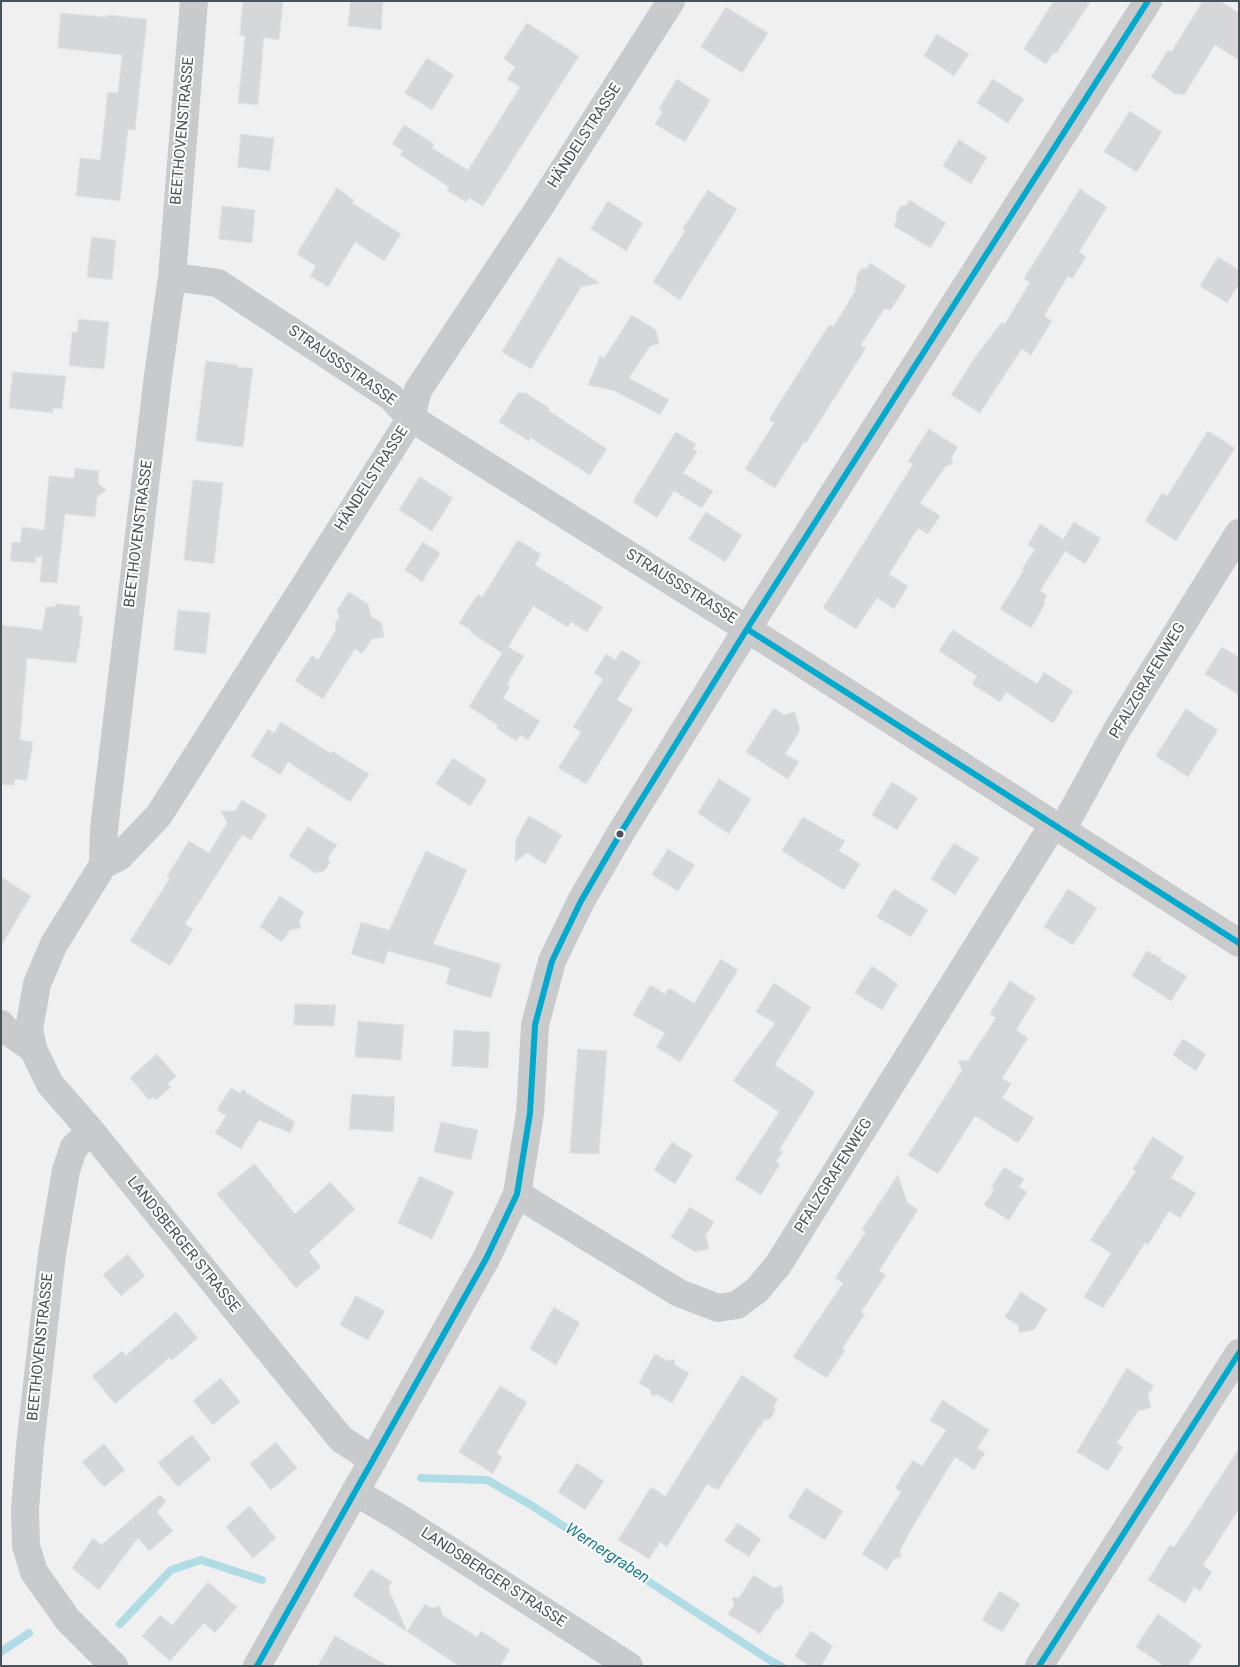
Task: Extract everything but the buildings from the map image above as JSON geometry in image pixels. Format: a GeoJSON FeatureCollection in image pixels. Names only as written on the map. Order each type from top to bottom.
{"type":"FeatureCollection","features":[{"type":"Feature","properties":{"kind":"street","name":"BEETHOVENSTRASSE"},"geometry":{"type":"LineString","coordinates":[[103,865],[104,829],[158,376],[172,277],[194,1]]}},
{"type":"Feature","properties":{"kind":"street","name":"HÄNDELSTRASSE"},"geometry":{"type":"LineString","coordinates":[[103,865],[119,857],[159,815],[411,418],[418,390],[546,197],[671,1]]}},
{"type":"Feature","properties":{"kind":"street"},"geometry":{"type":"LineString","coordinates":[[257,1666],[486,1259],[516,1194],[530,1112],[535,1025],[552,961],[581,901],[620,834],[747,629],[1148,1]]}},
{"type":"Feature","properties":{"kind":"street","name":"STRAUSSSTRASSE"},"geometry":{"type":"LineString","coordinates":[[172,277],[218,283],[392,397],[411,418],[1239,942]]}},
{"type":"Feature","properties":{"kind":"street","name":"PFALZGRAFENWEG"},"geometry":{"type":"LineString","coordinates":[[516,1194],[679,1293],[718,1308],[737,1305],[757,1290],[778,1265],[1057,828],[1239,533]]}},
{"type":"Feature","properties":{"kind":"street"},"geometry":{"type":"LineString","coordinates":[[33,1049],[29,1030],[37,984],[54,944],[103,865]]}},
{"type":"Feature","properties":{"kind":"street","name":"LANDSBERGER STRASSE"},"geometry":{"type":"LineString","coordinates":[[1,1024],[6,1030],[33,1049],[50,1084],[91,1131],[341,1439],[373,1460]]}},
{"type":"Feature","properties":{"kind":"street","name":"BEETHOVENSTRASSE"},"geometry":{"type":"LineString","coordinates":[[91,1131],[74,1147],[66,1170],[52,1254],[30,1446],[25,1509],[26,1546],[34,1572],[68,1620],[114,1666]]}},
{"type":"Feature","properties":{"kind":"street"},"geometry":{"type":"LineString","coordinates":[[1039,1666],[1239,1353]]}},
{"type":"Feature","properties":{"kind":"street","name":"LANDSBERGER STRASSE"},"geometry":{"type":"LineString","coordinates":[[355,1492],[398,1517],[629,1666]]}},
{"type":"Feature","properties":{"kind":"waterway","name":"Wernergraben"},"geometry":{"type":"LineString","coordinates":[[421,1478],[487,1480],[531,1505],[781,1666]]}},
{"type":"Feature","properties":{"kind":"waterway","name":"Wernergraben"},"geometry":{"type":"LineString","coordinates":[[120,1624],[171,1570],[201,1560],[262,1580]]}},
{"type":"Feature","properties":{"kind":"waterway","name":"Wernergraben"},"geometry":{"type":"LineString","coordinates":[[1,1652],[29,1633]]}},
{"type":"Feature","properties":{"kind":"transit line"},"geometry":{"type":"LineString","coordinates":[[257,1666],[486,1259],[517,1194],[530,1113],[535,1025],[552,961],[581,901],[620,834],[747,629],[1148,1]]}},
{"type":"Feature","properties":{"kind":"transit line"},"geometry":{"type":"LineString","coordinates":[[747,629],[1239,943]]}},
{"type":"Feature","properties":{"kind":"transit line"},"geometry":{"type":"LineString","coordinates":[[1039,1666],[1239,1353]]}}]}
